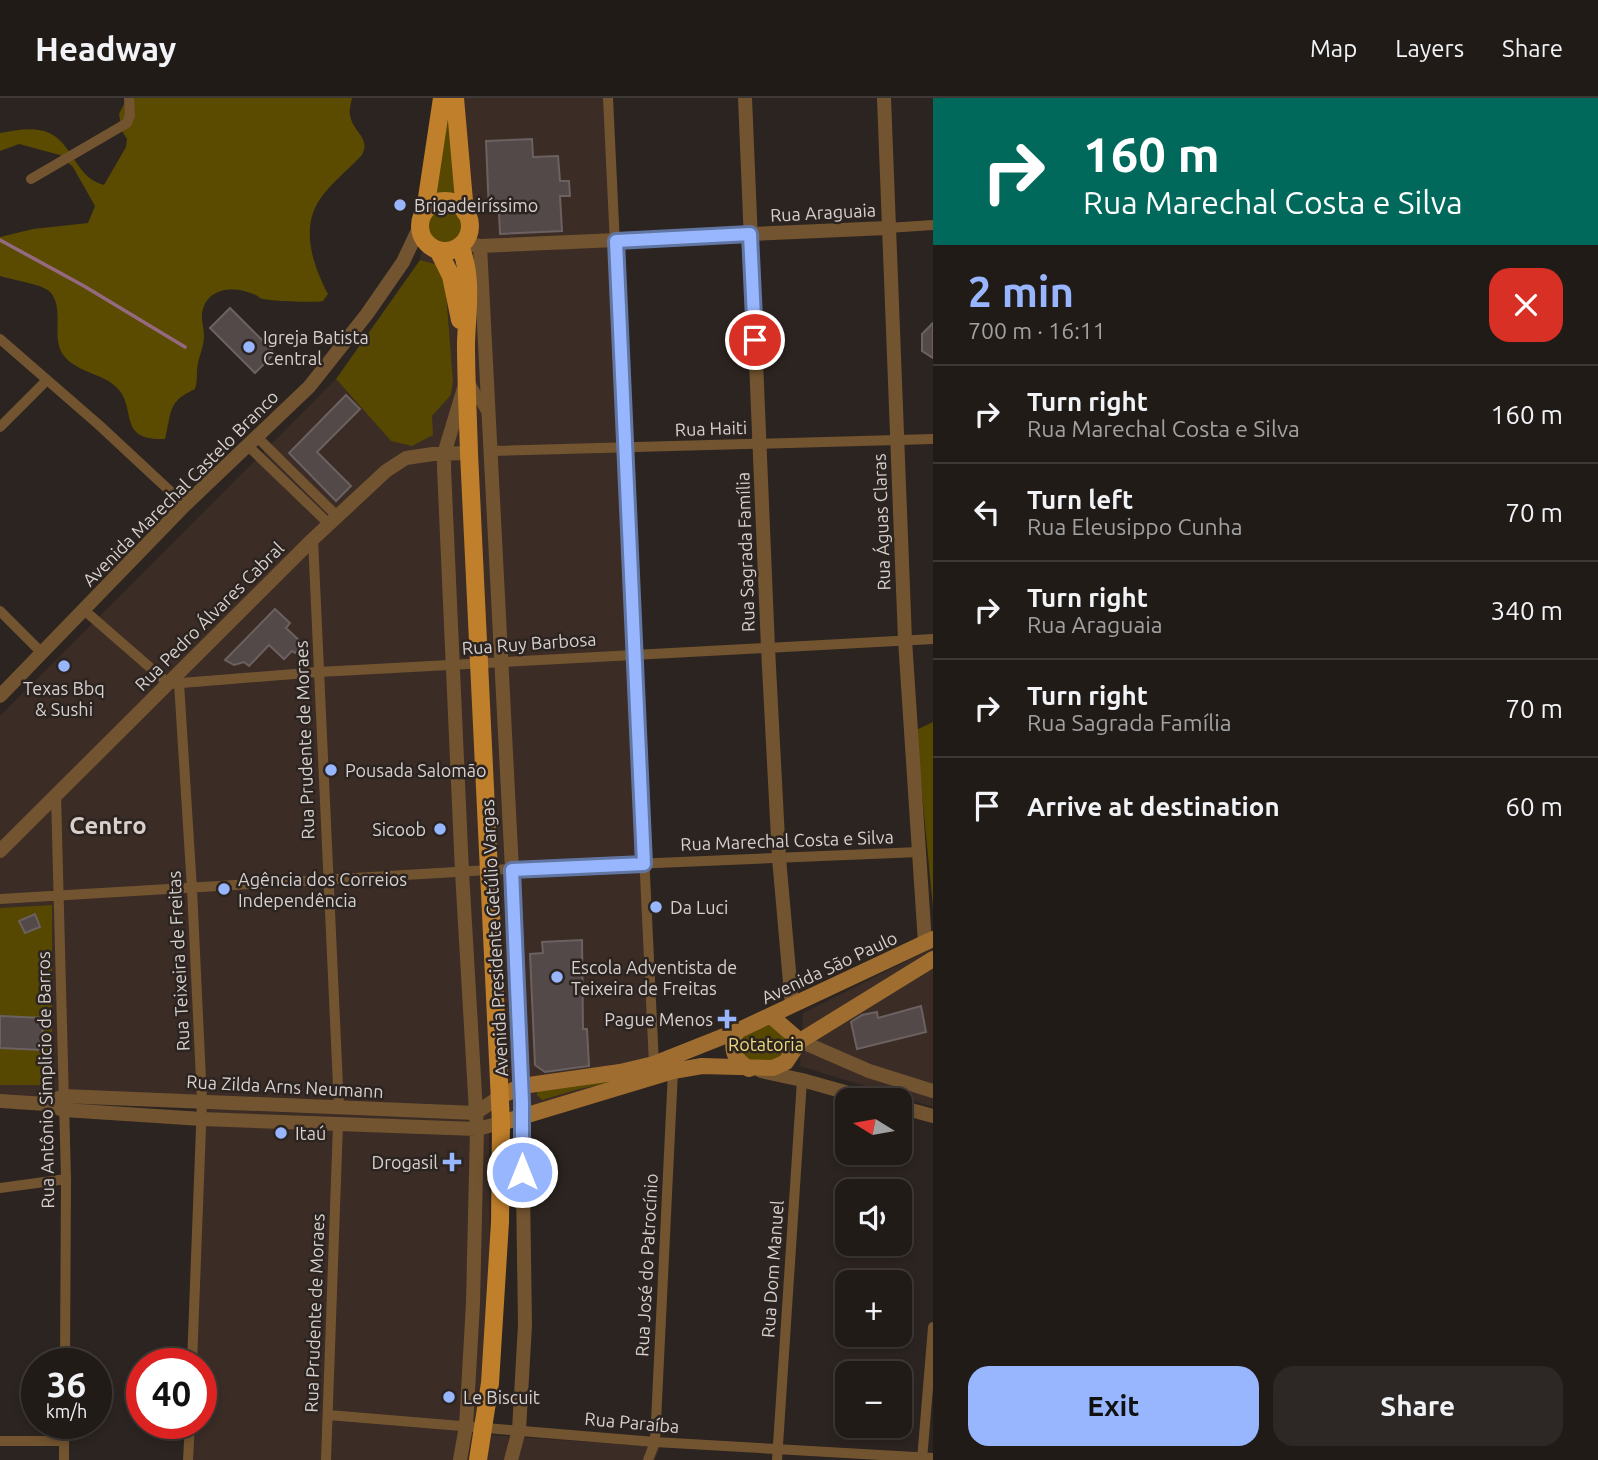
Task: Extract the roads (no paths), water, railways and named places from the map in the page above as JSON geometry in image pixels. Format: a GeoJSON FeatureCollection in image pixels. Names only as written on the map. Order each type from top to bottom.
{"type":"FeatureCollection","features":[{"type":"Feature","properties":{"kind":"main road"},"geometry":{"type":"LineString","coordinates":[[442,98],[422,219],[425,242],[438,250],[446,251],[468,245],[469,232],[456,98]]}},
{"type":"Feature","properties":{"kind":"main road"},"geometry":{"type":"LineString","coordinates":[[422,219],[432,205],[450,202],[466,212]]}},
{"type":"Feature","properties":{"kind":"main road","name":"Avenida Presidente Getúlio Vargas"},"geometry":{"type":"LineString","coordinates":[[468,245],[466,345],[469,453],[500,1123],[498,1249],[490,1384],[478,1460]]}},
{"type":"Feature","properties":{"kind":"main road","name":"Avenida Presidente Getúlio Vargas"},"geometry":{"type":"LineString","coordinates":[[438,250],[452,276],[466,345]]}},
{"type":"Feature","properties":{"kind":"main road","name":"Avenida São Paulo"},"geometry":{"type":"LineString","coordinates":[[499,1097],[522,1086],[620,1072],[654,1064],[771,1016],[929,941]]}},
{"type":"Feature","properties":{"kind":"main road"},"geometry":{"type":"LineString","coordinates":[[500,1123],[673,1071],[702,1066],[773,1068],[783,1064],[800,1041],[933,959]]}},
{"type":"Feature","properties":{"kind":"main road"},"geometry":{"type":"LineString","coordinates":[[771,1016],[800,1041]]}},
{"type":"Feature","properties":{"kind":"main road"},"geometry":{"type":"LineString","coordinates":[[737,1031],[733,1041],[734,1055],[749,1069]]}},
{"type":"Feature","properties":{"kind":"street"},"geometry":{"type":"LineString","coordinates":[[31,179],[127,123],[130,115],[129,98]]}},
{"type":"Feature","properties":{"kind":"street"},"geometry":{"type":"LineString","coordinates":[[608,98],[654,1064]]}},
{"type":"Feature","properties":{"kind":"street","name":"Rua Sagrada Família"},"geometry":{"type":"LineString","coordinates":[[745,98],[768,648],[779,858],[792,1005]]}},
{"type":"Feature","properties":{"kind":"street","name":"Rua Águas Claras"},"geometry":{"type":"LineString","coordinates":[[884,98],[905,640],[919,852],[929,941]]}},
{"type":"Feature","properties":{"kind":"street","name":"Avenida Marechal Castelo Branco"},"geometry":{"type":"LineString","coordinates":[[0,696],[185,505],[309,387],[367,314],[403,262],[422,219]]}},
{"type":"Feature","properties":{"kind":"street","name":"Rua Araguaia"},"geometry":{"type":"LineString","coordinates":[[468,245],[616,241],[933,225]]}},
{"type":"Feature","properties":{"kind":"street","name":"Avenida Presidente Getúlio Vargas"},"geometry":{"type":"LineString","coordinates":[[468,245],[488,415],[522,1086],[525,1325],[519,1430],[511,1460]]}},
{"type":"Feature","properties":{"kind":"street"},"geometry":{"type":"LineString","coordinates":[[0,339],[99,425],[185,505]]}},
{"type":"Feature","properties":{"kind":"street"},"geometry":{"type":"LineString","coordinates":[[467,377],[488,415]]}},
{"type":"Feature","properties":{"kind":"street","name":"Avenida Presidente Getúlio Vargas"},"geometry":{"type":"LineString","coordinates":[[460,1460],[466,1426],[476,1238],[477,1129],[462,872],[444,454],[467,377]]}},
{"type":"Feature","properties":{"kind":"street"},"geometry":{"type":"LineString","coordinates":[[0,427],[46,381]]}},
{"type":"Feature","properties":{"kind":"street","name":"Rua Haiti"},"geometry":{"type":"LineString","coordinates":[[490,451],[933,439]]}},
{"type":"Feature","properties":{"kind":"street"},"geometry":{"type":"LineString","coordinates":[[252,441],[333,520]]}},
{"type":"Feature","properties":{"kind":"street","name":"Rua Pedro Álvares Cabral"},"geometry":{"type":"LineString","coordinates":[[0,851],[174,684],[313,539],[397,463],[406,458],[469,453]]}},
{"type":"Feature","properties":{"kind":"street","name":"Rua Prudente de Moraes"},"geometry":{"type":"LineString","coordinates":[[313,539],[339,1108]]}},
{"type":"Feature","properties":{"kind":"street"},"geometry":{"type":"LineString","coordinates":[[84,610],[174,684]]}},
{"type":"Feature","properties":{"kind":"street"},"geometry":{"type":"LineString","coordinates":[[0,611],[42,653]]}},
{"type":"Feature","properties":{"kind":"street","name":"Rua Ruy Barbosa"},"geometry":{"type":"LineString","coordinates":[[174,684],[319,672],[933,639]]}},
{"type":"Feature","properties":{"kind":"street","name":"Rua Teixeira de Freitas"},"geometry":{"type":"LineString","coordinates":[[174,684],[192,889],[202,1101],[193,1348]]}},
{"type":"Feature","properties":{"kind":"street","name":"Rua Antônio Simplicio de Barros"},"geometry":{"type":"LineString","coordinates":[[56,795],[66,1178],[65,1348]]}},
{"type":"Feature","properties":{"kind":"street","name":"Rua Marechal Costa e Silva"},"geometry":{"type":"LineString","coordinates":[[462,872],[919,852]]}},
{"type":"Feature","properties":{"kind":"street"},"geometry":{"type":"LineString","coordinates":[[0,899],[462,872]]}},
{"type":"Feature","properties":{"kind":"street"},"geometry":{"type":"LineString","coordinates":[[800,1041],[869,1071],[933,1091]]}},
{"type":"Feature","properties":{"kind":"street"},"geometry":{"type":"LineString","coordinates":[[749,1069],[835,1089]]}},
{"type":"Feature","properties":{"kind":"street","name":"Rua José do Patrocínio"},"geometry":{"type":"LineString","coordinates":[[648,1460],[655,1442],[673,1071]]}},
{"type":"Feature","properties":{"kind":"street","name":"Rua Dom Manuel"},"geometry":{"type":"LineString","coordinates":[[777,1455],[802,1080]]}},
{"type":"Feature","properties":{"kind":"street"},"geometry":{"type":"LineString","coordinates":[[476,1113],[499,1097]]}},
{"type":"Feature","properties":{"kind":"street"},"geometry":{"type":"LineString","coordinates":[[0,1101],[64,1103]]}},
{"type":"Feature","properties":{"kind":"street","name":"Rua Zilda Arns Neumann"},"geometry":{"type":"LineString","coordinates":[[64,1103],[202,1101],[476,1113]]}},
{"type":"Feature","properties":{"kind":"street","name":"Rua Zilda Arns Neumann"},"geometry":{"type":"LineString","coordinates":[[64,1103],[202,1119],[477,1129],[500,1123]]}},
{"type":"Feature","properties":{"kind":"street"},"geometry":{"type":"LineString","coordinates":[[912,1110],[933,1116]]}},
{"type":"Feature","properties":{"kind":"street","name":"Rua Prudente de Moraes"},"geometry":{"type":"LineString","coordinates":[[326,1460],[338,1125]]}},
{"type":"Feature","properties":{"kind":"street"},"geometry":{"type":"LineString","coordinates":[[0,1188],[66,1178]]}},
{"type":"Feature","properties":{"kind":"street"},"geometry":{"type":"LineString","coordinates":[[926,1459],[933,1327]]}},
{"type":"Feature","properties":{"kind":"street","name":"Rua Paraíba"},"geometry":{"type":"LineString","coordinates":[[328,1415],[655,1442],[777,1455],[926,1459]]}},
{"type":"Feature","properties":{"kind":"street"},"geometry":{"type":"LineString","coordinates":[[188,1460],[189,1439]]}},
{"type":"Feature","properties":{"kind":"street"},"geometry":{"type":"LineString","coordinates":[[0,1441],[64,1441],[64,1460]]}},
{"type":"Feature","properties":{"kind":"waterway"},"geometry":{"type":"LineString","coordinates":[[0,240],[84,286],[185,347]]}},
{"type":"Feature","properties":{"kind":"place","name":"Brigadeiríssimo"},"geometry":{"type":"Point","coordinates":[400,205]}},
{"type":"Feature","properties":{"kind":"place","name":"Igreja Batista Central"},"geometry":{"type":"Point","coordinates":[249,347]}},
{"type":"Feature","properties":{"kind":"place","name":"Texas Bbq & Sushi"},"geometry":{"type":"Point","coordinates":[64,666]}},
{"type":"Feature","properties":{"kind":"place","name":"Pousada Salomão"},"geometry":{"type":"Point","coordinates":[331,770]}},
{"type":"Feature","properties":{"kind":"place","name":"Sicoob"},"geometry":{"type":"Point","coordinates":[440,829]}},
{"type":"Feature","properties":{"kind":"place","name":"Agência dos Correios Independência"},"geometry":{"type":"Point","coordinates":[224,889]}},
{"type":"Feature","properties":{"kind":"place","name":"Da Luci"},"geometry":{"type":"Point","coordinates":[656,907]}},
{"type":"Feature","properties":{"kind":"place","name":"Escola Adventista de Teixeira de Freitas"},"geometry":{"type":"Point","coordinates":[557,977]}},
{"type":"Feature","properties":{"kind":"place","name":"Pague Menos"},"geometry":{"type":"Point","coordinates":[727,1019]}},
{"type":"Feature","properties":{"kind":"place","name":"Itaú"},"geometry":{"type":"Point","coordinates":[281,1133]}},
{"type":"Feature","properties":{"kind":"place","name":"Drogasil"},"geometry":{"type":"Point","coordinates":[452,1162]}},
{"type":"Feature","properties":{"kind":"place","name":"Le Biscuit"},"geometry":{"type":"Point","coordinates":[449,1397]}},
{"type":"Feature","properties":{"kind":"district","name":"Centro"},"geometry":{"type":"Point","coordinates":[108,825]}},
{"type":"Feature","properties":{"kind":"park label","name":"Rotatoria"},"geometry":{"type":"Point","coordinates":[766,1044]}}]}
